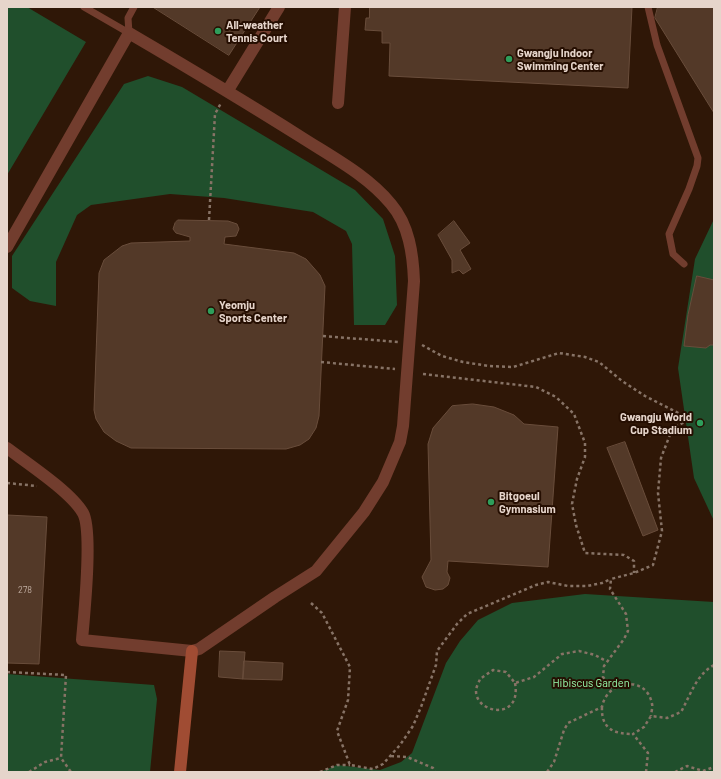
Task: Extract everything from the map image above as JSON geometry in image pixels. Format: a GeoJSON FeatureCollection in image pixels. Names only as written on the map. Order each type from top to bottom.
{"type":"FeatureCollection","features":[{"type":"Feature","properties":{"kind":"street"},"geometry":{"type":"LineString","coordinates":[[228,90],[280,7]]}},
{"type":"Feature","properties":{"kind":"street"},"geometry":{"type":"LineString","coordinates":[[338,103],[345,7]]}},
{"type":"Feature","properties":{"kind":"street"},"geometry":{"type":"LineString","coordinates":[[7,247],[129,33],[228,90],[359,174],[392,204],[402,220],[414,262],[414,281],[405,342],[400,442],[383,482],[364,512],[316,571],[199,649],[192,651],[82,640],[88,543],[84,514],[71,498],[7,448]]}},
{"type":"Feature","properties":{"kind":"street"},"geometry":{"type":"LineString","coordinates":[[180,772],[192,651]]}},
{"type":"Feature","properties":{"kind":"lane"},"geometry":{"type":"LineString","coordinates":[[84,7],[129,33]]}},
{"type":"Feature","properties":{"kind":"lane"},"geometry":{"type":"LineString","coordinates":[[129,33],[128,18],[134,7]]}},
{"type":"Feature","properties":{"kind":"lane"},"geometry":{"type":"LineString","coordinates":[[648,7],[657,45],[698,158],[691,183],[669,234],[673,254],[684,264]]}},
{"type":"Feature","properties":{"kind":"path"},"geometry":{"type":"LineString","coordinates":[[210,220],[215,114],[228,90]]}},
{"type":"Feature","properties":{"kind":"path"},"geometry":{"type":"LineString","coordinates":[[320,772],[337,765],[350,765],[373,769],[383,764],[391,756],[413,726],[436,665],[437,651],[457,624],[467,614],[548,582],[568,586],[587,586],[634,573],[653,565],[662,531],[658,493],[661,458],[671,432],[677,426],[690,419],[645,396],[622,381],[599,362],[585,357],[560,353],[513,367],[489,366],[449,358],[424,346],[405,342],[323,336]]}},
{"type":"Feature","properties":{"kind":"path"},"geometry":{"type":"LineString","coordinates":[[398,349],[405,342]]}},
{"type":"Feature","properties":{"kind":"path"},"geometry":{"type":"LineString","coordinates":[[322,362],[397,370],[397,363]]}},
{"type":"Feature","properties":{"kind":"path"},"geometry":{"type":"LineString","coordinates":[[423,374],[536,387],[556,397],[574,414],[585,443],[585,457],[577,479],[572,504],[576,525],[585,554],[624,555],[634,561],[634,573]]}},
{"type":"Feature","properties":{"kind":"path"},"geometry":{"type":"LineString","coordinates":[[7,483],[37,486]]}},
{"type":"Feature","properties":{"kind":"path"},"geometry":{"type":"LineString","coordinates":[[611,579],[610,589],[626,614],[628,631],[624,639],[606,661],[604,666],[603,677],[612,688]]}},
{"type":"Feature","properties":{"kind":"path"},"geometry":{"type":"LineString","coordinates":[[311,603],[322,613],[350,667],[348,700],[337,731],[350,765]]}},
{"type":"Feature","properties":{"kind":"path"},"geometry":{"type":"LineString","coordinates":[[515,683],[534,677],[562,654],[579,651],[595,655],[606,661]]}},
{"type":"Feature","properties":{"kind":"path"},"geometry":{"type":"LineString","coordinates":[[651,716],[667,718],[681,712],[698,678],[706,669],[714,665]]}},
{"type":"Feature","properties":{"kind":"path"},"geometry":{"type":"LineString","coordinates":[[493,670],[506,672],[515,683],[517,691],[515,701],[509,707],[500,710],[489,708],[480,703],[476,691],[480,679],[493,670]]}},
{"type":"Feature","properties":{"kind":"path"},"geometry":{"type":"LineString","coordinates":[[7,672],[66,675],[61,758],[71,772]]}},
{"type":"Feature","properties":{"kind":"path"},"geometry":{"type":"LineString","coordinates":[[624,684],[636,684],[644,689],[652,704],[651,716],[644,727],[633,734],[621,734],[613,731],[604,724],[601,718],[603,700],[612,688],[624,684]]}},
{"type":"Feature","properties":{"kind":"path"},"geometry":{"type":"LineString","coordinates":[[547,772],[554,762],[564,730],[568,723],[602,708]]}},
{"type":"Feature","properties":{"kind":"path"},"geometry":{"type":"LineString","coordinates":[[633,734],[648,753],[646,772]]}},
{"type":"Feature","properties":{"kind":"path"},"geometry":{"type":"LineString","coordinates":[[391,756],[407,757],[433,768],[435,772]]}},
{"type":"Feature","properties":{"kind":"path"},"geometry":{"type":"LineString","coordinates":[[29,772],[45,762],[61,758]]}},
{"type":"Feature","properties":{"kind":"path"},"geometry":{"type":"LineString","coordinates":[[675,772],[687,766],[703,771],[714,767]]}},
{"type":"Feature","properties":{"kind":"green space"},"geometry":{"type":"Polygon","coordinates":[[[7,7],[27,7],[86,42],[7,175],[7,7]]]}},
{"type":"Feature","properties":{"kind":"green space"},"geometry":{"type":"Polygon","coordinates":[[[148,76],[182,87],[355,190],[383,219],[395,256],[397,305],[385,325],[354,325],[352,244],[346,231],[313,212],[224,198],[170,194],[91,205],[77,215],[56,262],[56,306],[30,301],[12,288],[12,256],[124,84],[148,76]]]}},
{"type":"Feature","properties":{"kind":"green space","name":"Gwangju World Cup Stadium"},"geometry":{"type":"Polygon","coordinates":[[[714,219],[714,521],[694,478],[678,368],[695,259],[714,219]]]}},
{"type":"Feature","properties":{"kind":"green space","name":"Hibiscus Garden"},"geometry":{"type":"Polygon","coordinates":[[[585,594],[714,602],[714,772],[320,772],[337,765],[380,770],[401,762],[412,753],[446,663],[460,641],[478,620],[512,603],[585,594]]]}},
{"type":"Feature","properties":{"kind":"green space"},"geometry":{"type":"Polygon","coordinates":[[[7,674],[154,685],[157,699],[150,772],[7,772],[7,674]]]}},
{"type":"Feature","properties":{"kind":"building","name":"All-weather Tennis Court"},"geometry":{"type":"Polygon","coordinates":[[[153,7],[260,7],[229,55],[153,7]]]}},
{"type":"Feature","properties":{"kind":"building","name":"Gwangju Indoor Swimming Center"},"geometry":{"type":"Polygon","coordinates":[[[370,7],[632,7],[628,88],[389,76],[390,43],[382,43],[382,31],[365,30],[366,18],[369,18],[370,7]]]}},
{"type":"Feature","properties":{"kind":"building"},"geometry":{"type":"Polygon","coordinates":[[[658,7],[714,7],[714,113],[655,18],[658,7]]]}},
{"type":"Feature","properties":{"kind":"building","name":"Yeomju Sports Center"},"geometry":{"type":"Polygon","coordinates":[[[178,220],[228,221],[237,224],[239,229],[236,236],[225,237],[224,244],[294,253],[306,259],[320,275],[325,286],[319,416],[316,428],[309,439],[300,445],[286,449],[131,448],[116,441],[104,432],[96,419],[94,410],[99,273],[104,260],[122,246],[131,243],[190,241],[190,237],[176,233],[173,229],[178,220]]]}},
{"type":"Feature","properties":{"kind":"building"},"geometry":{"type":"Polygon","coordinates":[[[454,221],[470,243],[460,250],[471,269],[463,274],[459,270],[452,273],[452,260],[438,235],[454,221]]]}},
{"type":"Feature","properties":{"kind":"building"},"geometry":{"type":"Polygon","coordinates":[[[697,276],[714,280],[714,345],[710,345],[706,348],[684,346],[688,315],[697,276]]]}},
{"type":"Feature","properties":{"kind":"building","name":"Bitgoeul Gymnasium"},"geometry":{"type":"Polygon","coordinates":[[[473,404],[494,407],[514,415],[524,424],[558,427],[548,567],[448,561],[447,572],[450,578],[448,585],[443,589],[435,590],[426,587],[422,577],[431,560],[428,444],[433,428],[452,406],[473,404]]]}},
{"type":"Feature","properties":{"kind":"building"},"geometry":{"type":"Polygon","coordinates":[[[625,442],[658,530],[643,536],[607,448],[625,442]]]}},
{"type":"Feature","properties":{"kind":"building"},"geometry":{"type":"Polygon","coordinates":[[[7,515],[47,517],[39,664],[7,663],[7,515]]]}},
{"type":"Feature","properties":{"kind":"building"},"geometry":{"type":"Polygon","coordinates":[[[220,651],[245,652],[243,679],[219,677],[220,651]]]}},
{"type":"Feature","properties":{"kind":"building"},"geometry":{"type":"Polygon","coordinates":[[[244,661],[283,663],[282,680],[243,679],[244,661]]]}},
{"type":"Feature","properties":{"kind":"place","name":"All-weather Tennis Court"},"geometry":{"type":"Point","coordinates":[218,31]}},
{"type":"Feature","properties":{"kind":"place","name":"Gwangju Indoor Swimming Center"},"geometry":{"type":"Point","coordinates":[509,59]}},
{"type":"Feature","properties":{"kind":"place","name":"Yeomju Sports Center"},"geometry":{"type":"Point","coordinates":[211,311]}},
{"type":"Feature","properties":{"kind":"place","name":"Gwangju World Cup Stadium"},"geometry":{"type":"Point","coordinates":[700,423]}},
{"type":"Feature","properties":{"kind":"place","name":"Bitgoeul Gymnasium"},"geometry":{"type":"Point","coordinates":[491,502]}}]}
